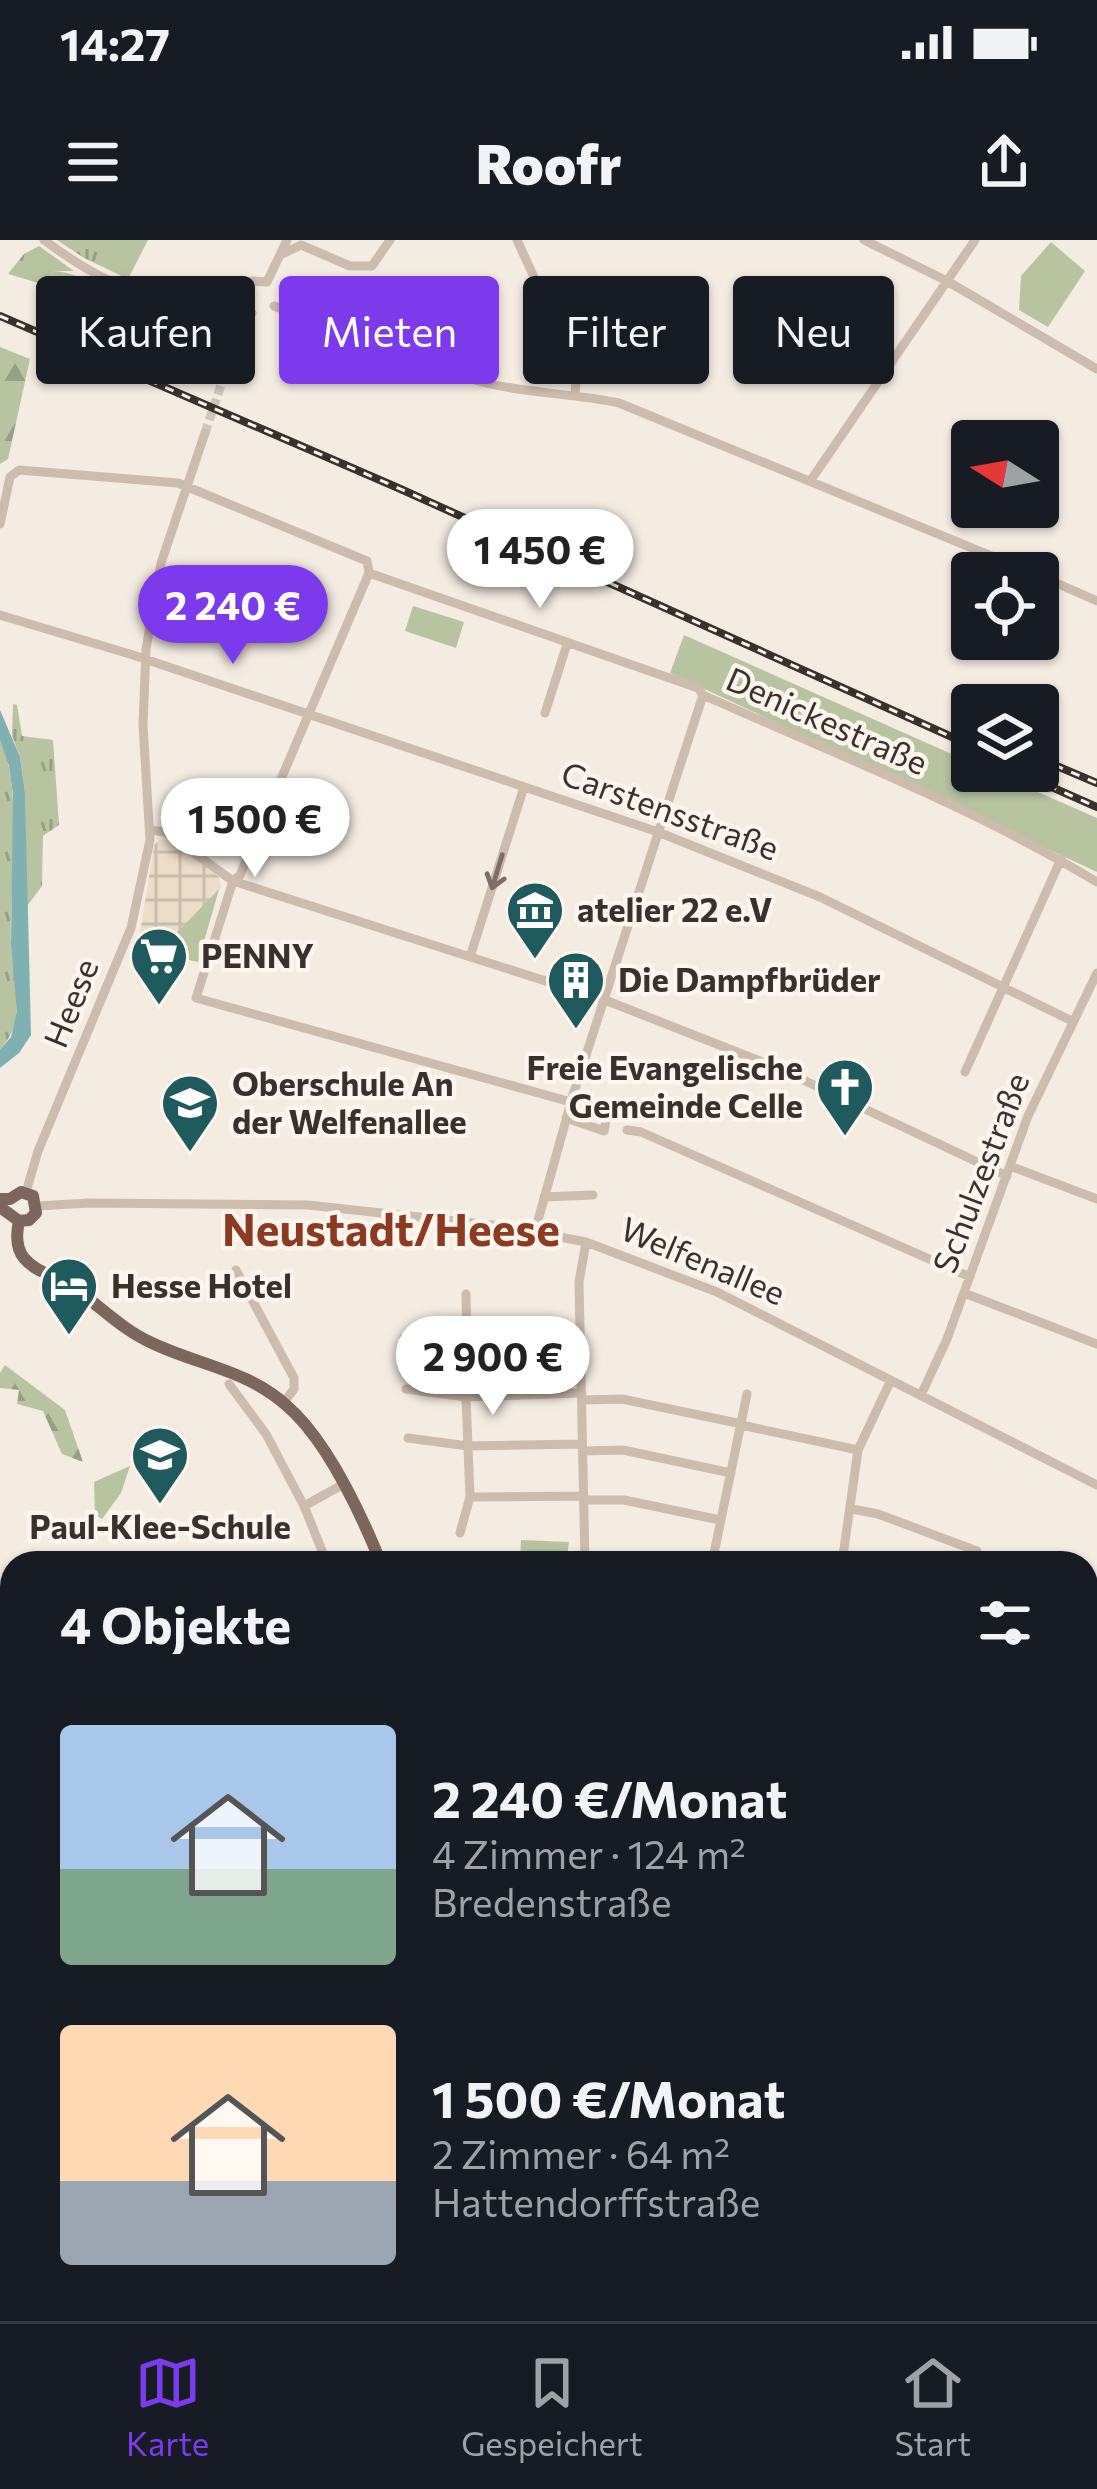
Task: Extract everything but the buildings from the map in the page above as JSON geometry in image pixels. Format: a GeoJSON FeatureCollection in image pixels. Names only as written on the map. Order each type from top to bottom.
{"type":"FeatureCollection","features":[{"type":"Feature","properties":{"kind":"main road"},"geometry":{"type":"LineString","coordinates":[[19,1221],[33,1217],[37,1206],[26,1192],[4,1204],[19,1221],[18,1246],[24,1259],[41,1273],[76,1290],[136,1335],[249,1378],[284,1402],[313,1434],[375,1551]]}},
{"type":"Feature","properties":{"kind":"street"},"geometry":{"type":"LineString","coordinates":[[44,240],[97,276]]}},
{"type":"Feature","properties":{"kind":"street"},"geometry":{"type":"LineString","coordinates":[[255,313],[267,313],[287,240]]}},
{"type":"Feature","properties":{"kind":"street"},"geometry":{"type":"LineString","coordinates":[[280,255],[301,245],[362,268],[373,266],[390,240]]}},
{"type":"Feature","properties":{"kind":"street"},"geometry":{"type":"LineString","coordinates":[[517,240],[577,371],[575,393]]}},
{"type":"Feature","properties":{"kind":"street"},"geometry":{"type":"LineString","coordinates":[[864,240],[947,281],[1097,368]]}},
{"type":"Feature","properties":{"kind":"street"},"geometry":{"type":"LineString","coordinates":[[811,480],[975,240]]}},
{"type":"Feature","properties":{"kind":"street"},"geometry":{"type":"LineString","coordinates":[[255,283],[352,338],[486,383],[575,393],[657,416],[983,552]]}},
{"type":"Feature","properties":{"kind":"street","name":"Heese"},"geometry":{"type":"LineString","coordinates":[[26,1192],[38,1151],[131,928],[150,830],[143,725],[145,660],[160,563],[205,433]]}},
{"type":"Feature","properties":{"kind":"street"},"geometry":{"type":"LineString","coordinates":[[0,524],[10,476],[19,470],[74,478],[135,477],[187,486]]}},
{"type":"Feature","properties":{"kind":"street","name":"Denickestraße"},"geometry":{"type":"LineString","coordinates":[[187,486],[367,561],[369,573],[700,692],[895,779],[1061,859],[1097,882]]}},
{"type":"Feature","properties":{"kind":"street"},"geometry":{"type":"LineString","coordinates":[[369,573],[240,875],[232,881],[196,998],[572,1098],[608,1110],[609,1130],[566,1118]]}},
{"type":"Feature","properties":{"kind":"street"},"geometry":{"type":"LineString","coordinates":[[1059,584],[1097,601]]}},
{"type":"Feature","properties":{"kind":"street","name":"Carstensstraße"},"geometry":{"type":"LineString","coordinates":[[0,615],[658,832],[820,897],[1072,1021]]}},
{"type":"Feature","properties":{"kind":"street"},"geometry":{"type":"LineString","coordinates":[[545,713],[567,644]]}},
{"type":"Feature","properties":{"kind":"street"},"geometry":{"type":"LineString","coordinates":[[535,1231],[700,692]]}},
{"type":"Feature","properties":{"kind":"street"},"geometry":{"type":"LineString","coordinates":[[470,957],[524,787]]}},
{"type":"Feature","properties":{"kind":"street"},"geometry":{"type":"LineString","coordinates":[[150,830],[165,832],[232,881],[604,1000],[781,1069],[1008,1171],[1097,1199]]}},
{"type":"Feature","properties":{"kind":"street"},"geometry":{"type":"LineString","coordinates":[[965,1072],[1061,859]]}},
{"type":"Feature","properties":{"kind":"street","name":"Schulzestraße"},"geometry":{"type":"LineString","coordinates":[[921,1395],[964,1293],[1028,1116],[1097,973]]}},
{"type":"Feature","properties":{"kind":"street"},"geometry":{"type":"LineString","coordinates":[[627,1130],[641,1132],[970,1277]]}},
{"type":"Feature","properties":{"kind":"street"},"geometry":{"type":"LineString","coordinates":[[544,1197],[593,1195]]}},
{"type":"Feature","properties":{"kind":"street","name":"Welfenallee"},"geometry":{"type":"LineString","coordinates":[[37,1206],[308,1205],[586,1241],[717,1292],[1097,1485]]}},
{"type":"Feature","properties":{"kind":"street"},"geometry":{"type":"LineString","coordinates":[[585,1551],[579,1282],[586,1241]]}},
{"type":"Feature","properties":{"kind":"street"},"geometry":{"type":"LineString","coordinates":[[236,1270],[294,1378],[294,1388],[284,1402]]}},
{"type":"Feature","properties":{"kind":"street"},"geometry":{"type":"LineString","coordinates":[[964,1293],[1097,1344]]}},
{"type":"Feature","properties":{"kind":"street"},"geometry":{"type":"LineString","coordinates":[[460,1533],[470,1497],[466,1294]]}},
{"type":"Feature","properties":{"kind":"street"},"geometry":{"type":"LineString","coordinates":[[404,1338],[467,1346],[581,1342]]}},
{"type":"Feature","properties":{"kind":"street"},"geometry":{"type":"LineString","coordinates":[[844,1551],[857,1450],[891,1380]]}},
{"type":"Feature","properties":{"kind":"street"},"geometry":{"type":"LineString","coordinates":[[229,1384],[266,1434],[322,1551]]}},
{"type":"Feature","properties":{"kind":"street"},"geometry":{"type":"LineString","coordinates":[[406,1389],[467,1397],[622,1399],[857,1450]]}},
{"type":"Feature","properties":{"kind":"street"},"geometry":{"type":"LineString","coordinates":[[714,1551],[747,1394]]}},
{"type":"Feature","properties":{"kind":"street"},"geometry":{"type":"LineString","coordinates":[[408,1438],[468,1446],[623,1450],[731,1473]]}},
{"type":"Feature","properties":{"kind":"street"},"geometry":{"type":"LineString","coordinates":[[304,1506],[342,1486]]}},
{"type":"Feature","properties":{"kind":"street"},"geometry":{"type":"LineString","coordinates":[[470,1497],[624,1500],[720,1520]]}},
{"type":"Feature","properties":{"kind":"street"},"geometry":{"type":"LineString","coordinates":[[852,1509],[977,1551]]}},
{"type":"Feature","properties":{"kind":"green space"},"geometry":{"type":"Polygon","coordinates":[[[57,240],[148,240],[130,276],[84,258],[57,240]]]}},
{"type":"Feature","properties":{"kind":"green space"},"geometry":{"type":"Polygon","coordinates":[[[1051,242],[1085,271],[1048,327],[1019,310],[1021,276],[1051,242]]]}},
{"type":"Feature","properties":{"kind":"green space"},"geometry":{"type":"Polygon","coordinates":[[[39,246],[74,271],[36,276],[36,282],[8,274],[24,254],[39,246]]]}},
{"type":"Feature","properties":{"kind":"green space"},"geometry":{"type":"Polygon","coordinates":[[[0,347],[30,359],[8,459],[0,464],[0,347]]]}},
{"type":"Feature","properties":{"kind":"green space"},"geometry":{"type":"Polygon","coordinates":[[[413,606],[464,622],[456,648],[405,631],[413,606]]]}},
{"type":"Feature","properties":{"kind":"green space"},"geometry":{"type":"Polygon","coordinates":[[[684,635],[951,754],[951,792],[1038,792],[1097,818],[1097,872],[670,673],[684,635]]]}},
{"type":"Feature","properties":{"kind":"green space"},"geometry":{"type":"Polygon","coordinates":[[[13,704],[22,736],[53,740],[59,825],[43,836],[42,886],[27,906],[25,793],[12,736],[13,704]]]}},
{"type":"Feature","properties":{"kind":"green space"},"geometry":{"type":"Polygon","coordinates":[[[0,740],[14,810],[11,943],[17,999],[14,1027],[0,1050],[0,740]]]}},
{"type":"Feature","properties":{"kind":"green space"},"geometry":{"type":"Polygon","coordinates":[[[220,886],[198,962],[157,953],[220,886]]]}},
{"type":"Feature","properties":{"kind":"green space"},"geometry":{"type":"Polygon","coordinates":[[[5,1365],[65,1410],[83,1462],[62,1454],[43,1411],[17,1404],[19,1390],[0,1388],[5,1365]]]}},
{"type":"Feature","properties":{"kind":"green space"},"geometry":{"type":"Polygon","coordinates":[[[130,1466],[121,1493],[102,1519],[95,1515],[94,1482],[130,1466]]]}},
{"type":"Feature","properties":{"kind":"green space"},"geometry":{"type":"Polygon","coordinates":[[[521,1540],[569,1542],[568,1551],[521,1551],[521,1540]]]}},
{"type":"Feature","properties":{"kind":"shaded area"},"geometry":{"type":"Polygon","coordinates":[[[169,840],[219,877],[221,887],[157,953],[146,951],[129,960],[140,933],[154,845],[169,840]]]}},
{"type":"Feature","properties":{"kind":"water"},"geometry":{"type":"Polygon","coordinates":[[[0,710],[20,757],[25,793],[31,1035],[0,1068],[0,1050],[11,1037],[17,1011],[11,945],[13,794],[0,740],[0,710]]]}},
{"type":"Feature","properties":{"kind":"tunnel"},"geometry":{"type":"LineString","coordinates":[[205,433],[221,384]]}},
{"type":"Feature","properties":{"kind":"railway"},"geometry":{"type":"LineString","coordinates":[[0,316],[396,487],[951,737]]}},
{"type":"Feature","properties":{"kind":"railway"},"geometry":{"type":"LineString","coordinates":[[1059,767],[1097,783]]}},
{"type":"Feature","properties":{"kind":"railway"},"geometry":{"type":"LineString","coordinates":[[1059,790],[1097,807]]}},
{"type":"Feature","properties":{"kind":"place","name":"atelier 22 e.V"},"geometry":{"type":"Point","coordinates":[535,961]}},
{"type":"Feature","properties":{"kind":"place","name":"PENNY"},"geometry":{"type":"Point","coordinates":[159,1007]}},
{"type":"Feature","properties":{"kind":"place","name":"Die Dampfbrüder"},"geometry":{"type":"Point","coordinates":[576,1031]}},
{"type":"Feature","properties":{"kind":"place","name":"Freie Evangelische Gemeinde Celle"},"geometry":{"type":"Point","coordinates":[845,1138]}},
{"type":"Feature","properties":{"kind":"place","name":"Oberschule An der Welfenallee"},"geometry":{"type":"Point","coordinates":[190,1154]}},
{"type":"Feature","properties":{"kind":"place","name":"Hesse Hotel"},"geometry":{"type":"Point","coordinates":[69,1337]}},
{"type":"Feature","properties":{"kind":"place","name":"Paul-Klee-Schule"},"geometry":{"type":"Point","coordinates":[160,1506]}},
{"type":"Feature","properties":{"kind":"district","name":"Neustadt/Heese"},"geometry":{"type":"Point","coordinates":[391,1230]}}]}
